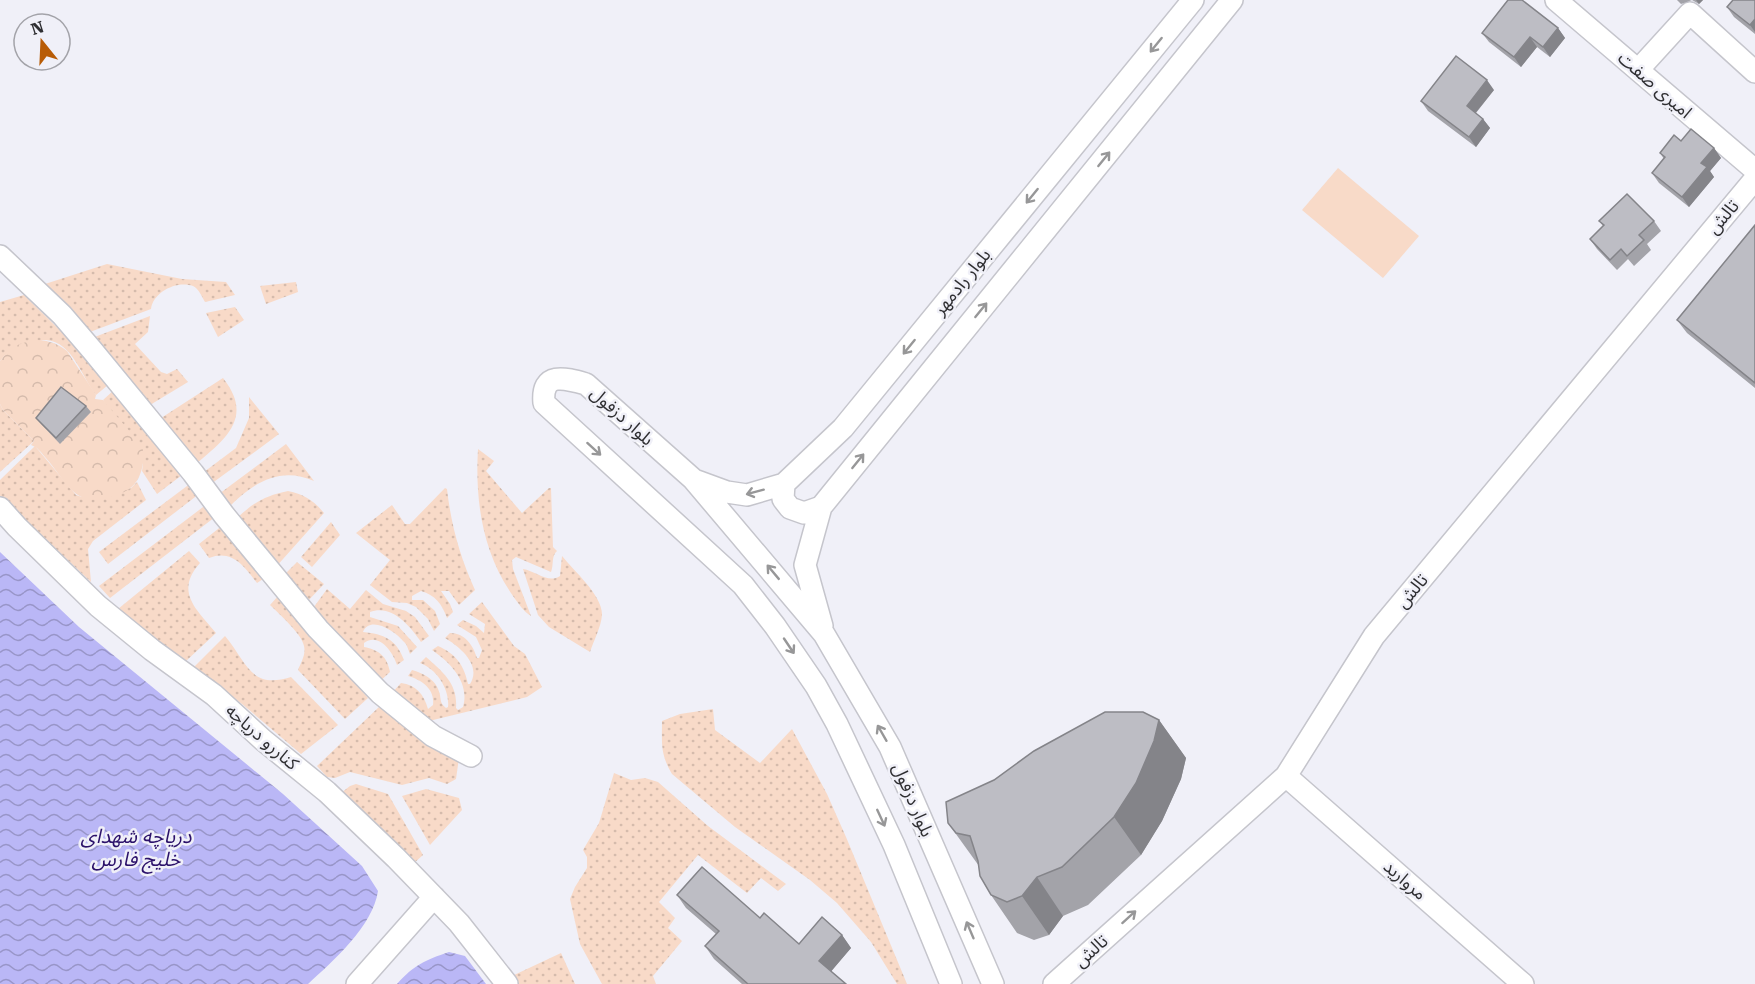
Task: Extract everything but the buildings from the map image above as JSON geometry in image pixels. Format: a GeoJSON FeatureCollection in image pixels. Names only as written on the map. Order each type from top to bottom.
{"type":"FeatureCollection","features":[{"type":"Feature","properties":{"kind":"street","name":"بلوار رادمهر"},"geometry":{"type":"LineString","coordinates":[[693,480],[727,492],[747,495],[784,484],[843,428],[1193,0]]}},
{"type":"Feature","properties":{"kind":"street","name":"بلوار رادمهر"},"geometry":{"type":"LineString","coordinates":[[821,507],[1232,0]]}},
{"type":"Feature","properties":{"kind":"street","name":"امیری صفت"},"geometry":{"type":"LineString","coordinates":[[1556,0],[1755,170]]}},
{"type":"Feature","properties":{"kind":"street"},"geometry":{"type":"LineString","coordinates":[[1638,70],[1690,13],[1755,72]]}},
{"type":"Feature","properties":{"kind":"street","name":"تالش"},"geometry":{"type":"LineString","coordinates":[[1054,984],[1286,776],[1374,636],[1755,179]]}},
{"type":"Feature","properties":{"kind":"street"},"geometry":{"type":"LineString","coordinates":[[0,256],[62,315],[92,350],[318,629],[381,693],[433,736],[471,756]]}},
{"type":"Feature","properties":{"kind":"street","name":"بلوار دزفول"},"geometry":{"type":"LineString","coordinates":[[951,984],[894,845],[837,723],[816,686],[743,585],[550,410],[544,403],[543,393],[552,381],[564,377],[586,384],[693,480],[824,634],[890,747],[993,984]]}},
{"type":"Feature","properties":{"kind":"street"},"geometry":{"type":"LineString","coordinates":[[784,484],[783,499],[790,508],[804,513],[821,507]]}},
{"type":"Feature","properties":{"kind":"street"},"geometry":{"type":"LineString","coordinates":[[821,507],[805,565],[824,634]]}},
{"type":"Feature","properties":{"kind":"street","name":"کناررو دریاچه"},"geometry":{"type":"LineString","coordinates":[[0,508],[16,527],[98,606],[152,650],[214,695],[263,740],[327,792],[434,897],[472,939],[507,984]]}},
{"type":"Feature","properties":{"kind":"street","name":"مروارید"},"geometry":{"type":"LineString","coordinates":[[1286,776],[1523,984]]}},
{"type":"Feature","properties":{"kind":"street"},"geometry":{"type":"LineString","coordinates":[[357,984],[434,897]]}},
{"type":"Feature","properties":{"kind":"green space"},"geometry":{"type":"Polygon","coordinates":[[[1338,168],[1419,236],[1383,278],[1302,210],[1338,168]]]}},
{"type":"Feature","properties":{"kind":"green space"},"geometry":{"type":"Polygon","coordinates":[[[107,264],[182,279],[226,282],[235,295],[205,302],[193,286],[173,286],[156,297],[151,309],[90,332],[72,309],[45,284],[107,264]]]}},
{"type":"Feature","properties":{"kind":"green space"},"geometry":{"type":"Polygon","coordinates":[[[296,282],[298,292],[266,304],[260,286],[296,282]]]}},
{"type":"Feature","properties":{"kind":"green space"},"geometry":{"type":"Polygon","coordinates":[[[24,295],[80,350],[108,385],[96,395],[70,354],[55,342],[44,340],[17,347],[0,361],[0,302],[24,295]]]}},
{"type":"Feature","properties":{"kind":"green space"},"geometry":{"type":"Polygon","coordinates":[[[235,307],[244,320],[218,337],[206,313],[235,307]]]}},
{"type":"Feature","properties":{"kind":"green space"},"geometry":{"type":"Polygon","coordinates":[[[150,316],[148,332],[135,344],[161,372],[167,374],[177,369],[188,382],[150,405],[92,338],[150,316]]]}},
{"type":"Feature","properties":{"kind":"green space"},"geometry":{"type":"Polygon","coordinates":[[[32,340],[51,342],[67,351],[96,395],[95,399],[103,400],[142,446],[142,470],[137,481],[128,490],[100,499],[89,499],[72,491],[53,466],[31,445],[34,441],[3,410],[0,404],[0,361],[12,347],[32,340]]]}},
{"type":"Feature","properties":{"kind":"green space"},"geometry":{"type":"Polygon","coordinates":[[[223,378],[232,392],[236,404],[236,416],[226,436],[196,464],[158,420],[223,378]]]}},
{"type":"Feature","properties":{"kind":"green space"},"geometry":{"type":"Polygon","coordinates":[[[114,390],[182,475],[157,494],[142,471],[143,464],[103,400],[114,390]]]}},
{"type":"Feature","properties":{"kind":"green space"},"geometry":{"type":"Polygon","coordinates":[[[249,397],[279,434],[211,484],[204,472],[236,448],[249,418],[249,397]]]}},
{"type":"Feature","properties":{"kind":"green space"},"geometry":{"type":"Polygon","coordinates":[[[0,404],[3,410],[34,441],[0,472],[0,404]]]}},
{"type":"Feature","properties":{"kind":"green space"},"geometry":{"type":"Polygon","coordinates":[[[286,444],[314,481],[290,475],[279,476],[258,484],[230,506],[219,494],[286,444]]]}},
{"type":"Feature","properties":{"kind":"green space"},"geometry":{"type":"Polygon","coordinates":[[[35,446],[76,495],[82,497],[131,488],[137,482],[146,500],[93,541],[88,549],[91,582],[0,496],[0,480],[35,446]]]}},
{"type":"Feature","properties":{"kind":"green space"},"geometry":{"type":"Polygon","coordinates":[[[478,449],[494,461],[486,471],[522,513],[551,488],[553,547],[557,551],[551,572],[516,557],[512,560],[513,569],[531,616],[519,604],[502,579],[488,544],[478,487],[478,449]]]}},
{"type":"Feature","properties":{"kind":"green space"},"geometry":{"type":"Polygon","coordinates":[[[191,483],[199,494],[108,564],[99,552],[191,483]]]}},
{"type":"Feature","properties":{"kind":"green space"},"geometry":{"type":"Polygon","coordinates":[[[445,488],[457,541],[475,590],[459,605],[449,591],[441,591],[453,612],[447,618],[443,608],[430,595],[421,591],[412,596],[412,600],[423,600],[435,611],[440,624],[434,631],[428,619],[416,607],[407,603],[392,602],[370,585],[390,560],[356,533],[392,505],[405,524],[410,524],[445,488]]]}},
{"type":"Feature","properties":{"kind":"green space"},"geometry":{"type":"Polygon","coordinates":[[[288,491],[308,499],[324,513],[275,568],[236,519],[259,501],[288,491]]]}},
{"type":"Feature","properties":{"kind":"green space"},"geometry":{"type":"Polygon","coordinates":[[[207,504],[215,517],[110,598],[99,586],[207,504]]]}},
{"type":"Feature","properties":{"kind":"green space"},"geometry":{"type":"Polygon","coordinates":[[[331,522],[340,535],[312,567],[301,557],[331,522]]]}},
{"type":"Feature","properties":{"kind":"green space"},"geometry":{"type":"Polygon","coordinates":[[[223,525],[266,577],[257,583],[242,565],[231,557],[209,558],[199,544],[223,525]]]}},
{"type":"Feature","properties":{"kind":"green space"},"geometry":{"type":"Polygon","coordinates":[[[189,551],[200,563],[192,573],[189,583],[191,600],[216,633],[185,662],[118,609],[189,551]]]}},
{"type":"Feature","properties":{"kind":"green space"},"geometry":{"type":"Polygon","coordinates":[[[562,556],[593,592],[601,608],[600,624],[590,652],[549,627],[538,615],[523,569],[546,578],[555,578],[560,576],[562,556]]]}},
{"type":"Feature","properties":{"kind":"green space"},"geometry":{"type":"Polygon","coordinates":[[[297,562],[324,584],[306,603],[283,576],[297,562]]]}},
{"type":"Feature","properties":{"kind":"green space"},"geometry":{"type":"Polygon","coordinates":[[[327,589],[350,609],[366,590],[383,604],[406,611],[415,617],[429,636],[421,642],[400,618],[386,611],[370,612],[370,617],[398,626],[417,647],[410,654],[404,642],[389,629],[377,625],[366,627],[363,632],[383,636],[393,642],[404,660],[397,665],[385,645],[375,640],[364,643],[364,647],[382,655],[389,666],[390,672],[377,684],[311,611],[327,589]]]}},
{"type":"Feature","properties":{"kind":"green space"},"geometry":{"type":"Polygon","coordinates":[[[279,595],[368,698],[345,719],[298,670],[304,655],[304,646],[295,630],[270,605],[279,595]]]}},
{"type":"Feature","properties":{"kind":"green space"},"geometry":{"type":"Polygon","coordinates":[[[482,602],[514,646],[525,654],[542,687],[527,697],[429,721],[390,695],[401,683],[406,684],[419,691],[428,709],[433,705],[432,694],[427,686],[408,676],[412,670],[426,676],[436,685],[442,704],[448,707],[445,687],[432,670],[420,663],[426,657],[452,685],[456,708],[458,710],[463,707],[464,690],[457,674],[432,650],[438,646],[450,653],[461,666],[470,684],[473,670],[468,657],[445,638],[450,633],[464,637],[479,658],[482,650],[476,637],[457,625],[463,620],[484,633],[485,624],[469,614],[482,602]]]}},
{"type":"Feature","properties":{"kind":"green space"},"geometry":{"type":"Polygon","coordinates":[[[225,636],[245,664],[258,677],[277,680],[291,677],[338,725],[301,754],[242,704],[193,668],[225,636]]]}},
{"type":"Feature","properties":{"kind":"green space"},"geometry":{"type":"Polygon","coordinates":[[[380,706],[459,758],[456,779],[447,784],[429,778],[402,785],[350,772],[335,778],[327,777],[317,766],[380,706]]]}},
{"type":"Feature","properties":{"kind":"green space"},"geometry":{"type":"Polygon","coordinates":[[[713,709],[715,730],[760,763],[792,729],[827,794],[907,984],[897,984],[871,942],[837,903],[810,880],[735,827],[672,774],[664,754],[662,721],[680,714],[713,709]]]}},
{"type":"Feature","properties":{"kind":"green space"},"geometry":{"type":"Polygon","coordinates":[[[614,773],[631,780],[645,778],[658,782],[708,826],[786,884],[778,891],[761,878],[747,893],[698,855],[659,902],[675,918],[668,928],[682,941],[653,976],[656,984],[602,984],[580,944],[570,899],[587,868],[587,857],[583,850],[599,823],[614,773]]]}},
{"type":"Feature","properties":{"kind":"green space"},"geometry":{"type":"Polygon","coordinates":[[[356,784],[388,794],[423,855],[413,864],[341,793],[356,784]]]}},
{"type":"Feature","properties":{"kind":"green space"},"geometry":{"type":"Polygon","coordinates":[[[426,789],[459,798],[462,810],[430,845],[402,796],[426,789]]]}},
{"type":"Feature","properties":{"kind":"green space"},"geometry":{"type":"Polygon","coordinates":[[[561,953],[575,984],[518,984],[512,976],[561,953]]]}},
{"type":"Feature","properties":{"kind":"water","name":"دریاچه شهدای خلیج فارس"},"geometry":{"type":"Polygon","coordinates":[[[0,552],[79,627],[283,794],[362,866],[378,891],[375,904],[350,942],[308,984],[0,984],[0,552]]]}},
{"type":"Feature","properties":{"kind":"water"},"geometry":{"type":"Polygon","coordinates":[[[449,952],[465,956],[486,984],[397,984],[420,964],[449,952]]]}}]}
